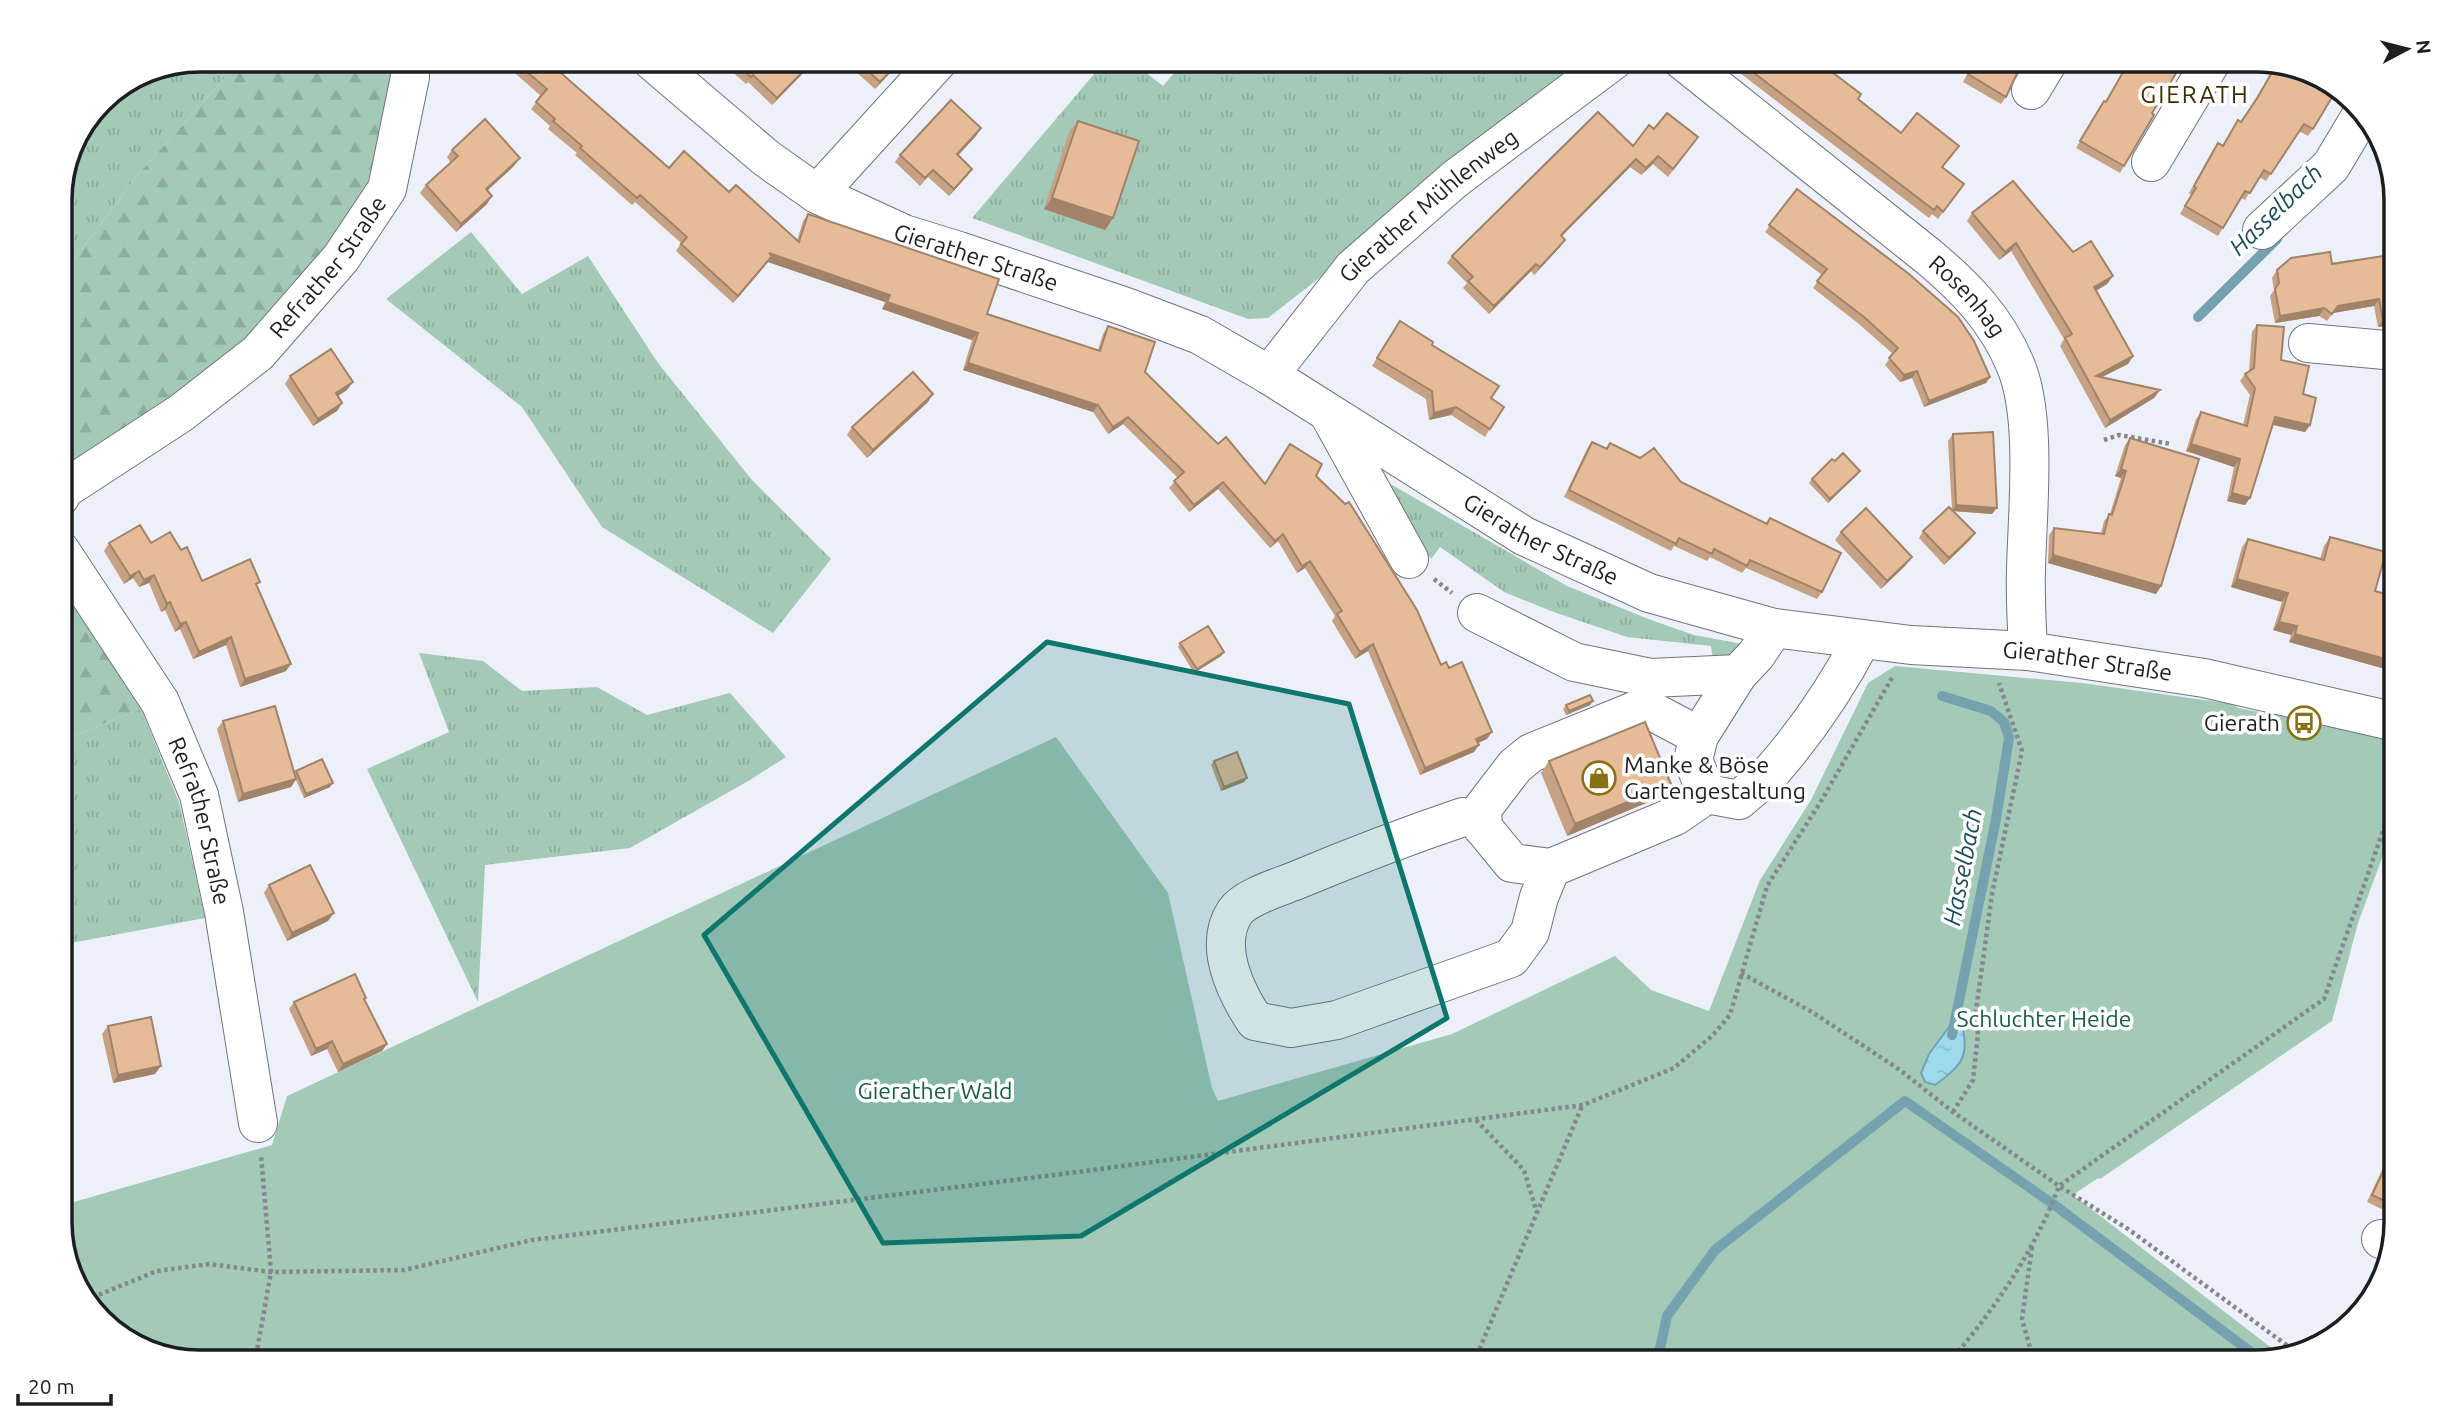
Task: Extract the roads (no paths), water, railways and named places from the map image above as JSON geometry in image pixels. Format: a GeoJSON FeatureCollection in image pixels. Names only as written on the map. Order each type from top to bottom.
{"type":"FeatureCollection","features":[{"type":"Feature","properties":{"kind":"street","name":"Refrather Straße"},"geometry":{"type":"LineString","coordinates":[[72,484],[181,413],[258,353],[341,258],[387,189],[410,72]]}},
{"type":"Feature","properties":{"kind":"street","name":"Gierather Straße"},"geometry":{"type":"LineString","coordinates":[[664,72],[766,158],[817,194],[904,234],[1113,303],[1200,335],[1269,375],[1524,536],[1648,593],[1774,628],[1911,645],[2028,652],[2204,678],[2384,719]]}},
{"type":"Feature","properties":{"kind":"street"},"geometry":{"type":"LineString","coordinates":[[817,194],[928,72]]}},
{"type":"Feature","properties":{"kind":"street","name":"Gierather Mühlenweg"},"geometry":{"type":"LineString","coordinates":[[1269,375],[1353,268],[1455,178],[1598,72]]}},
{"type":"Feature","properties":{"kind":"street","name":"Rosenhag"},"geometry":{"type":"LineString","coordinates":[[1697,72],[1962,284],[1984,309],[2016,365],[2027,412],[2028,652]]}},
{"type":"Feature","properties":{"kind":"street"},"geometry":{"type":"LineString","coordinates":[[2151,162],[2205,72]]}},
{"type":"Feature","properties":{"kind":"street"},"geometry":{"type":"LineString","coordinates":[[2262,230],[2330,166],[2357,121]]}},
{"type":"Feature","properties":{"kind":"street"},"geometry":{"type":"LineString","coordinates":[[2308,343],[2384,350]]}},
{"type":"Feature","properties":{"kind":"street","name":"Gierather Straße"},"geometry":{"type":"LineString","coordinates":[[1327,411],[1409,559]]}},
{"type":"Feature","properties":{"kind":"street","name":"Refrather Straße"},"geometry":{"type":"LineString","coordinates":[[72,568],[160,702],[199,795],[224,912],[258,1123]]}},
{"type":"Feature","properties":{"kind":"street"},"geometry":{"type":"LineString","coordinates":[[1477,613],[1574,662],[1651,678],[1738,674]]}},
{"type":"Feature","properties":{"kind":"street"},"geometry":{"type":"LineString","coordinates":[[1707,794],[1693,760],[1699,736],[1738,674],[1774,628]]}},
{"type":"Feature","properties":{"kind":"street"},"geometry":{"type":"LineString","coordinates":[[1551,868],[1539,897],[1530,932],[1511,958],[1337,1020],[1291,1028],[1255,1021],[1244,1004],[1228,966],[1225,933],[1237,909],[1257,896],[1378,846],[1463,817],[1476,819],[1512,863],[1551,868],[1675,816],[1707,794],[1739,800],[1771,772],[1808,725],[1846,669],[1862,639]]}},
{"type":"Feature","properties":{"kind":"street"},"geometry":{"type":"LineString","coordinates":[[1483,828],[1482,809],[1515,766],[1531,753],[1571,735],[1644,707],[1699,736]]}},
{"type":"Feature","properties":{"kind":"water"},"geometry":{"type":"Polygon","coordinates":[[[1952,1023],[1962,1027],[1965,1047],[1960,1061],[1935,1085],[1925,1082],[1921,1073],[1929,1054],[1952,1023]]]}},
{"type":"Feature","properties":{"kind":"waterway","name":"Hasselbach"},"geometry":{"type":"LineString","coordinates":[[2198,317],[2277,239]]}},
{"type":"Feature","properties":{"kind":"waterway","name":"Hasselbach"},"geometry":{"type":"LineString","coordinates":[[1942,696],[1991,711],[2004,722],[2009,738],[1996,819],[1952,1035]]}},
{"type":"Feature","properties":{"kind":"waterway"},"geometry":{"type":"LineString","coordinates":[[1660,1350],[1667,1316],[1715,1250],[1905,1101],[2053,1204],[2248,1350]]}},
{"type":"Feature","properties":{"kind":"place","name":"Gierath"},"geometry":{"type":"Point","coordinates":[2304,723]}},
{"type":"Feature","properties":{"kind":"place","name":"Manke & Böse Gartengestaltung"},"geometry":{"type":"Point","coordinates":[1599,778]}},
{"type":"Feature","properties":{"kind":"district","name":"GIERATH"},"geometry":{"type":"Point","coordinates":[2195,95]}},
{"type":"Feature","properties":{"kind":"park label","name":"Schluchter Heide"},"geometry":{"type":"Point","coordinates":[2044,1019]}},
{"type":"Feature","properties":{"kind":"park label","name":"Gierather Wald"},"geometry":{"type":"Point","coordinates":[935,1091]}}]}
